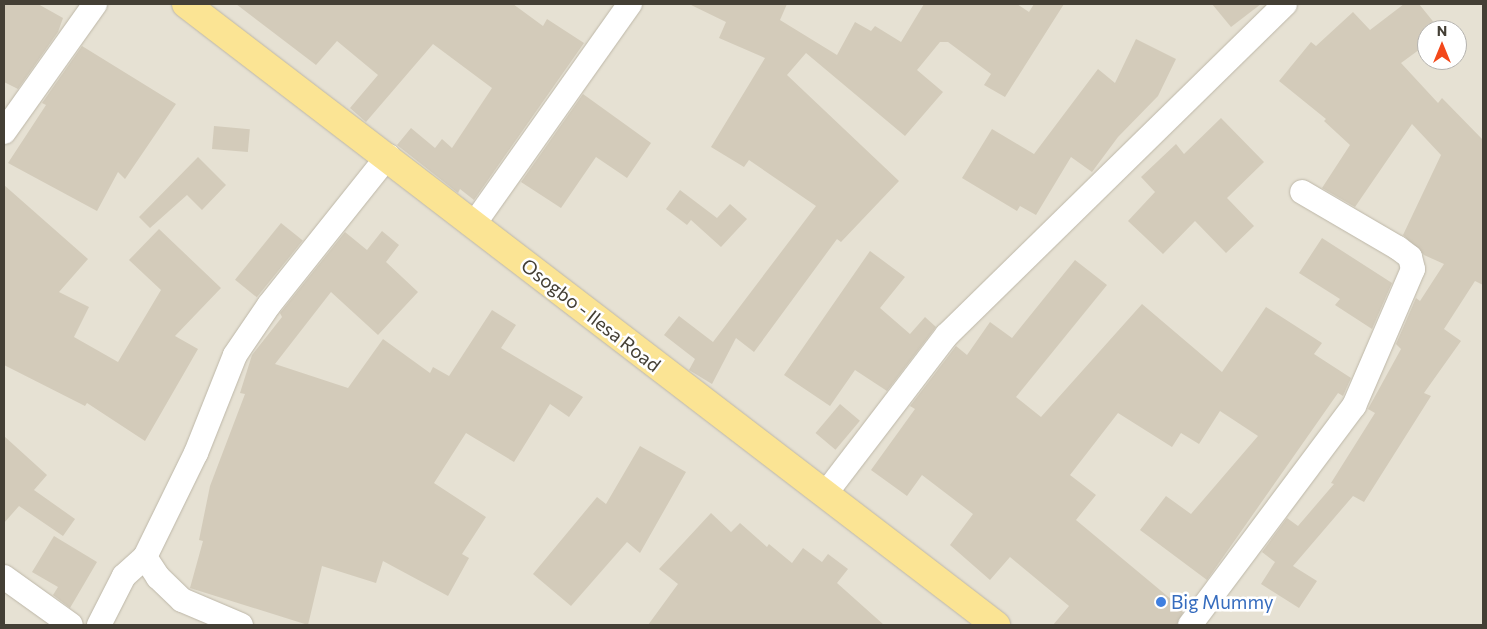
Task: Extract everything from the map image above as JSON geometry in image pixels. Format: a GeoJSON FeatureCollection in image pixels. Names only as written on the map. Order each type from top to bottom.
{"type":"FeatureCollection","features":[{"type":"Feature","properties":{"kind":"main road","name":"Osogbo - Ilesa Road"},"geometry":{"type":"LineString","coordinates":[[186,4],[388,156],[996,625]]}},
{"type":"Feature","properties":{"kind":"street"},"geometry":{"type":"LineString","coordinates":[[4,132],[95,4]]}},
{"type":"Feature","properties":{"kind":"street"},"geometry":{"type":"LineString","coordinates":[[474,224],[630,4]]}},
{"type":"Feature","properties":{"kind":"street"},"geometry":{"type":"LineString","coordinates":[[826,492],[947,335],[1285,4]]}},
{"type":"Feature","properties":{"kind":"street"},"geometry":{"type":"LineString","coordinates":[[99,625],[124,576],[145,557],[196,453],[235,355],[269,305],[388,156]]}},
{"type":"Feature","properties":{"kind":"street"},"geometry":{"type":"LineString","coordinates":[[1190,625],[1354,406],[1413,269],[1410,257],[1398,248],[1302,192]]}},
{"type":"Feature","properties":{"kind":"street"},"geometry":{"type":"LineString","coordinates":[[145,557],[158,577],[182,600],[241,625]]}},
{"type":"Feature","properties":{"kind":"street"},"geometry":{"type":"LineString","coordinates":[[4,577],[71,625]]}},
{"type":"Feature","properties":{"kind":"shaded area"},"geometry":{"type":"Polygon","coordinates":[[[4,4],[1483,4],[1483,625],[4,625],[4,4]]]}},
{"type":"Feature","properties":{"kind":"building"},"geometry":{"type":"Polygon","coordinates":[[[4,4],[38,4],[63,18],[58,32],[18,89],[4,82],[4,4]]]}},
{"type":"Feature","properties":{"kind":"building"},"geometry":{"type":"Polygon","coordinates":[[[236,4],[513,4],[543,26],[547,19],[584,43],[474,200],[460,189],[458,193],[397,145],[411,128],[435,148],[442,139],[452,148],[492,88],[433,44],[366,122],[350,108],[378,75],[337,41],[316,65],[236,4]]]}},
{"type":"Feature","properties":{"kind":"building"},"geometry":{"type":"Polygon","coordinates":[[[689,4],[787,4],[780,20],[837,55],[855,22],[871,31],[875,26],[901,42],[924,4],[1017,4],[1029,12],[1034,4],[1064,4],[1005,97],[984,85],[991,74],[948,42],[940,42],[917,70],[943,92],[905,136],[806,53],[787,75],[899,181],[841,242],[837,239],[754,352],[736,338],[712,384],[689,370],[695,359],[664,335],[679,316],[713,342],[816,206],[749,160],[744,167],[711,147],[765,58],[719,38],[726,22],[689,4]]]}},
{"type":"Feature","properties":{"kind":"building"},"geometry":{"type":"Polygon","coordinates":[[[1212,4],[1261,4],[1231,27],[1212,4]]]}},
{"type":"Feature","properties":{"kind":"building"},"geometry":{"type":"Polygon","coordinates":[[[1404,4],[1419,4],[1432,20],[1417,20],[1417,51],[1401,63],[1438,103],[1442,98],[1483,140],[1483,285],[1475,281],[1444,329],[1461,341],[1424,393],[1431,396],[1364,502],[1353,496],[1293,566],[1317,581],[1299,608],[1261,584],[1275,562],[1262,552],[1287,518],[1298,526],[1334,484],[1331,483],[1375,413],[1368,409],[1401,349],[1396,344],[1416,298],[1420,301],[1444,264],[1424,255],[1403,235],[1441,155],[1412,124],[1355,207],[1322,188],[1350,145],[1324,121],[1326,119],[1279,81],[1311,42],[1316,46],[1353,12],[1370,30],[1404,4]]]}},
{"type":"Feature","properties":{"kind":"building"},"geometry":{"type":"Polygon","coordinates":[[[1136,39],[1176,59],[1158,96],[1118,137],[1092,172],[1071,157],[1036,215],[1020,206],[1017,211],[962,178],[992,129],[1034,154],[1098,69],[1115,83],[1136,39]]]}},
{"type":"Feature","properties":{"kind":"building"},"geometry":{"type":"Polygon","coordinates":[[[82,46],[176,104],[125,179],[118,172],[97,211],[8,163],[46,105],[42,103],[82,46]]]}},
{"type":"Feature","properties":{"kind":"building"},"geometry":{"type":"Polygon","coordinates":[[[583,94],[651,143],[627,178],[596,157],[561,208],[521,182],[583,94]]]}},
{"type":"Feature","properties":{"kind":"building"},"geometry":{"type":"Polygon","coordinates":[[[1221,118],[1264,162],[1227,198],[1254,226],[1226,253],[1195,221],[1163,254],[1128,221],[1155,192],[1141,177],[1176,144],[1184,154],[1221,118]]]}},
{"type":"Feature","properties":{"kind":"building"},"geometry":{"type":"Polygon","coordinates":[[[214,126],[250,129],[248,152],[212,149],[214,126]]]}},
{"type":"Feature","properties":{"kind":"building"},"geometry":{"type":"Polygon","coordinates":[[[198,157],[226,185],[202,210],[187,195],[150,228],[139,217],[198,157]]]}},
{"type":"Feature","properties":{"kind":"building"},"geometry":{"type":"Polygon","coordinates":[[[4,185],[88,259],[59,292],[89,307],[74,337],[118,362],[161,290],[129,260],[159,229],[221,288],[175,336],[198,349],[145,441],[87,403],[85,406],[4,365],[4,185]]]}},
{"type":"Feature","properties":{"kind":"building"},"geometry":{"type":"Polygon","coordinates":[[[680,190],[717,218],[730,204],[747,219],[721,247],[691,220],[687,225],[666,209],[680,190]]]}},
{"type":"Feature","properties":{"kind":"building"},"geometry":{"type":"Polygon","coordinates":[[[281,223],[303,241],[257,297],[235,280],[281,223]]]}},
{"type":"Feature","properties":{"kind":"building"},"geometry":{"type":"Polygon","coordinates":[[[382,231],[399,245],[386,262],[418,292],[378,335],[331,292],[275,364],[348,388],[383,339],[430,373],[433,367],[449,376],[492,310],[516,325],[501,348],[583,397],[569,417],[550,404],[514,462],[466,433],[434,483],[486,517],[462,554],[469,558],[448,596],[383,561],[376,583],[322,566],[308,625],[190,588],[203,541],[199,540],[210,486],[245,394],[240,393],[252,355],[282,317],[280,313],[345,232],[367,250],[382,231]]]}},
{"type":"Feature","properties":{"kind":"building"},"geometry":{"type":"Polygon","coordinates":[[[1322,238],[1392,283],[1372,329],[1335,305],[1340,299],[1299,273],[1322,238]]]}},
{"type":"Feature","properties":{"kind":"building"},"geometry":{"type":"Polygon","coordinates":[[[870,251],[905,277],[880,308],[910,334],[925,317],[936,327],[887,391],[855,370],[830,406],[784,375],[870,251]]]}},
{"type":"Feature","properties":{"kind":"building"},"geometry":{"type":"Polygon","coordinates":[[[1075,260],[1107,285],[1016,397],[1041,417],[1142,304],[1222,372],[1266,307],[1322,343],[1314,354],[1351,378],[1343,396],[1338,393],[1207,580],[1140,530],[1166,496],[1191,514],[1258,436],[1220,411],[1199,444],[1181,433],[1172,447],[1118,413],[1070,475],[1096,495],[1076,520],[1184,610],[1177,625],[1053,625],[1069,606],[1010,557],[990,580],[950,545],[973,514],[922,475],[907,496],[871,470],[915,409],[910,406],[956,346],[967,355],[990,322],[1012,338],[1075,260]]]}},
{"type":"Feature","properties":{"kind":"building"},"geometry":{"type":"Polygon","coordinates":[[[840,404],[860,421],[835,450],[816,433],[840,404]]]}},
{"type":"Feature","properties":{"kind":"building"},"geometry":{"type":"Polygon","coordinates":[[[4,436],[47,475],[34,490],[75,519],[63,536],[19,506],[4,523],[4,436]]]}},
{"type":"Feature","properties":{"kind":"building"},"geometry":{"type":"Polygon","coordinates":[[[640,446],[686,472],[640,553],[627,542],[571,606],[533,574],[597,497],[606,504],[640,446]]]}},
{"type":"Feature","properties":{"kind":"building"},"geometry":{"type":"Polygon","coordinates":[[[711,513],[731,532],[740,523],[767,547],[769,544],[792,563],[803,548],[822,562],[828,554],[848,569],[837,583],[884,625],[648,625],[678,584],[659,569],[711,513]]]}},
{"type":"Feature","properties":{"kind":"building"},"geometry":{"type":"Polygon","coordinates":[[[54,536],[97,562],[70,608],[53,595],[58,587],[32,572],[54,536]]]}},
{"type":"Feature","properties":{"kind":"place","name":"Big Mummy"},"geometry":{"type":"Point","coordinates":[1161,602]}}]}
